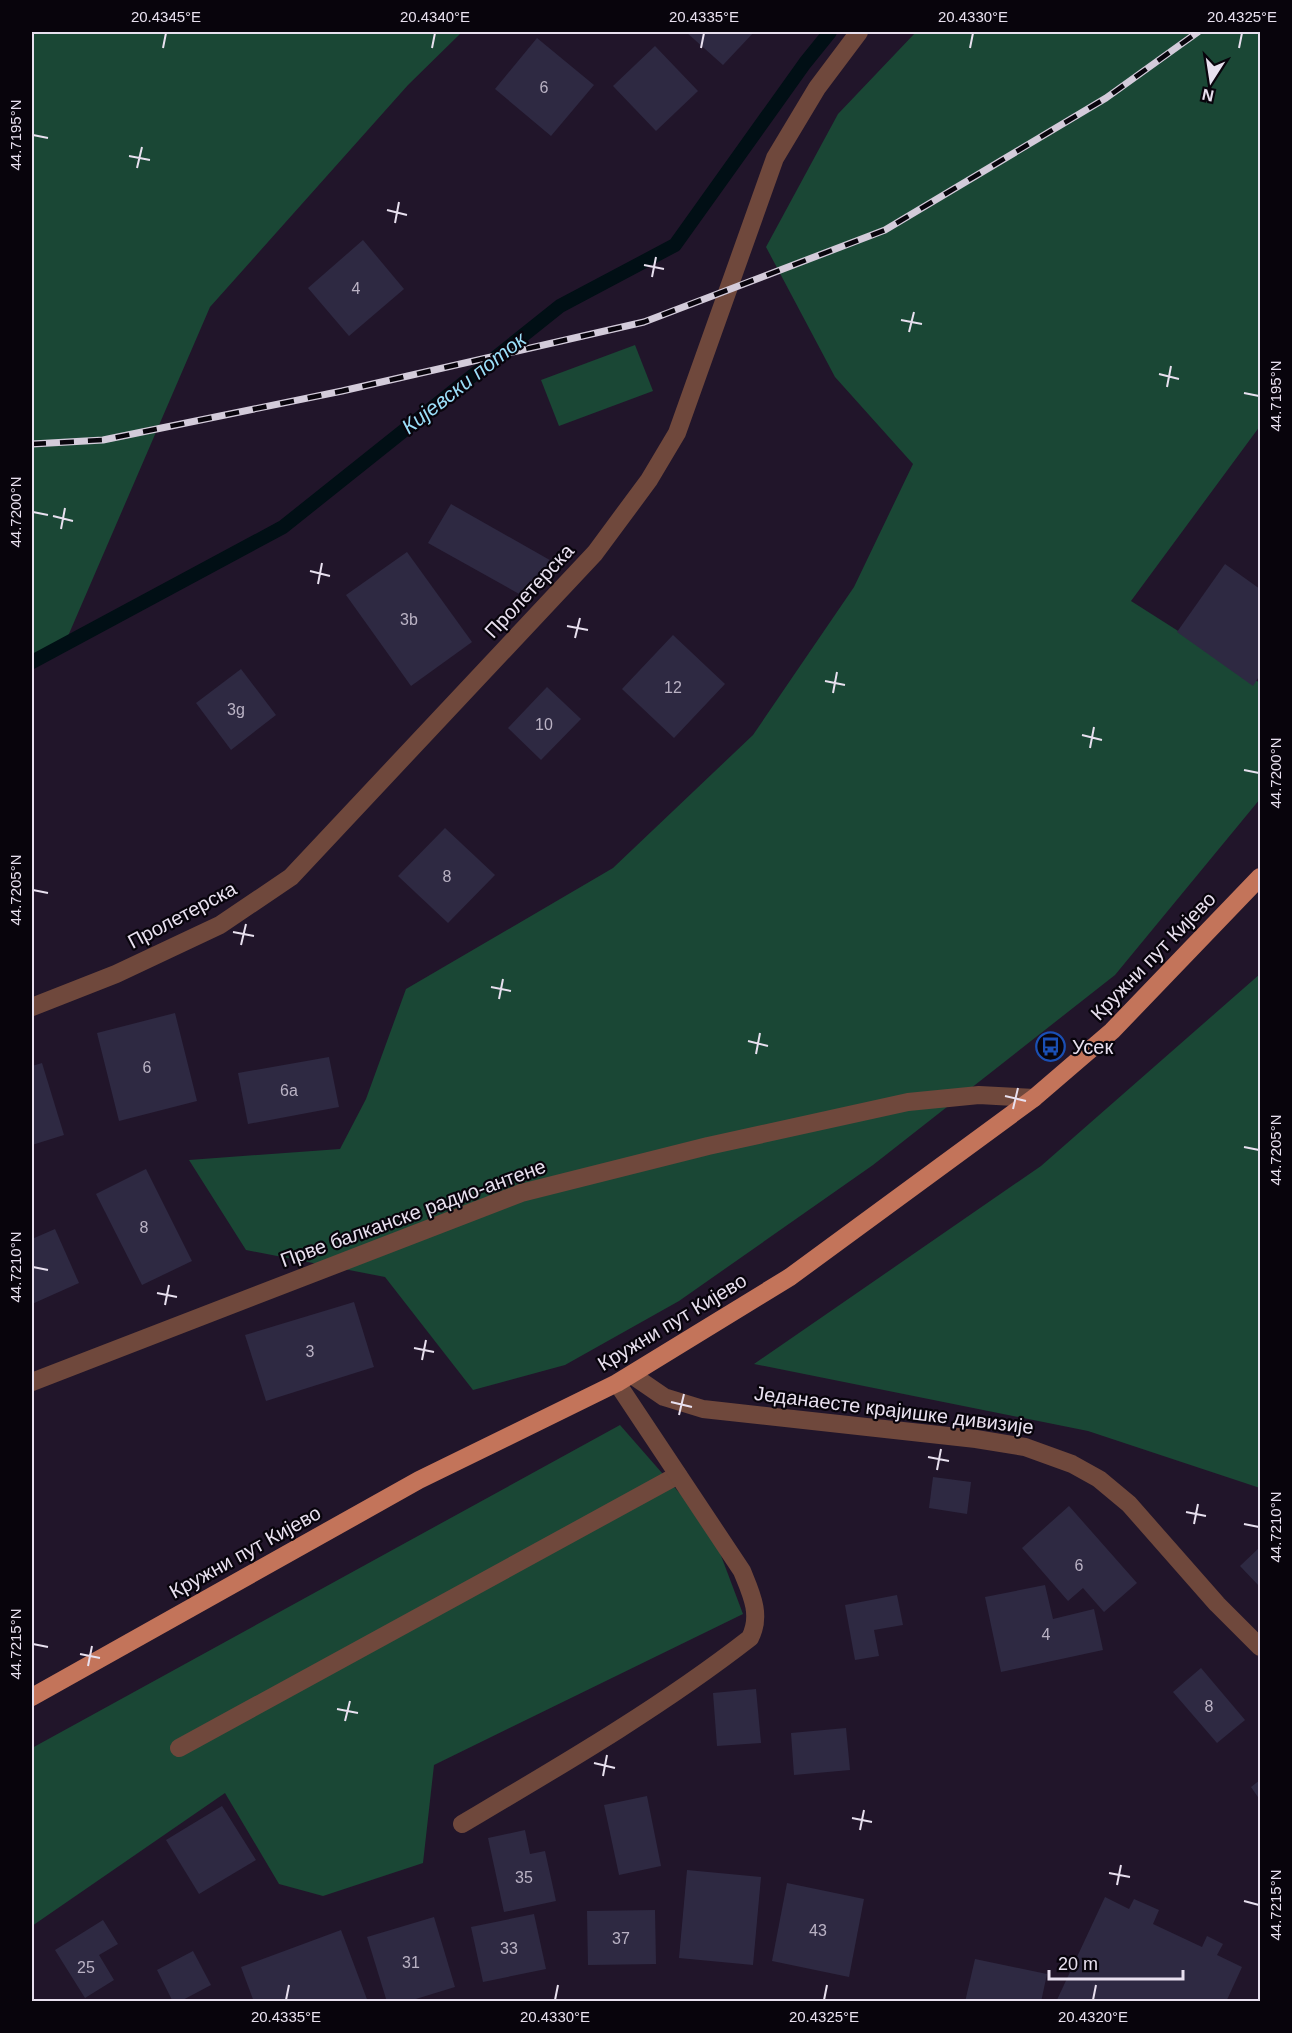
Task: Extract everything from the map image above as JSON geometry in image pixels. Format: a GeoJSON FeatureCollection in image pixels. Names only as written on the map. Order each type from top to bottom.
{"type":"FeatureCollection","features":[{"type":"Feature","properties":{"kind":"main road","name":"Кружни пут Кијево"},"geometry":{"type":"LineString","coordinates":[[32,1697],[419,1480],[624,1379],[790,1277],[1034,1098],[1112,1031],[1260,877]]}},
{"type":"Feature","properties":{"kind":"street","name":"Пролетерска"},"geometry":{"type":"LineString","coordinates":[[32,1007],[116,974],[220,925],[291,876],[595,553],[649,480],[677,434],[775,158],[817,88],[860,32]]}},
{"type":"Feature","properties":{"kind":"street","name":"Прве балканске радио-антене"},"geometry":{"type":"LineString","coordinates":[[32,1382],[521,1193],[708,1146],[908,1102],[979,1095],[1034,1098]]}},
{"type":"Feature","properties":{"kind":"street"},"geometry":{"type":"LineString","coordinates":[[462,1824],[691,1683],[750,1638],[755,1628],[755,1606],[742,1571],[678,1475],[624,1379]]}},
{"type":"Feature","properties":{"kind":"street","name":"Једанаесте крајишке дивизије"},"geometry":{"type":"LineString","coordinates":[[624,1379],[664,1397],[703,1409],[986,1441],[1025,1447],[1072,1464],[1099,1479],[1129,1504],[1217,1604],[1260,1647]]}},
{"type":"Feature","properties":{"kind":"street"},"geometry":{"type":"LineString","coordinates":[[179,1748],[678,1475]]}},
{"type":"Feature","properties":{"kind":"green space"},"geometry":{"type":"Polygon","coordinates":[[[32,32],[462,32],[408,85],[210,307],[62,650],[32,659],[32,32]]]}},
{"type":"Feature","properties":{"kind":"green space"},"geometry":{"type":"Polygon","coordinates":[[[916,32],[1260,32],[1260,426],[1131,601],[1260,683],[1260,799],[1115,975],[873,1165],[679,1301],[565,1365],[473,1390],[385,1277],[246,1250],[189,1160],[340,1149],[366,1099],[406,989],[613,868],[753,735],[854,587],[913,464],[835,377],[766,247],[838,114],[916,32]]]}},
{"type":"Feature","properties":{"kind":"green space"},"geometry":{"type":"Polygon","coordinates":[[[635,345],[653,391],[559,426],[541,380],[635,345]]]}},
{"type":"Feature","properties":{"kind":"green space"},"geometry":{"type":"Polygon","coordinates":[[[1260,974],[1260,1488],[1088,1431],[754,1364],[1041,1166],[1260,974]]]}},
{"type":"Feature","properties":{"kind":"green space"},"geometry":{"type":"Polygon","coordinates":[[[620,1425],[711,1529],[743,1614],[434,1765],[423,1863],[323,1896],[279,1884],[225,1793],[32,1926],[32,1748],[620,1425]]]}},
{"type":"Feature","properties":{"kind":"building"},"geometry":{"type":"Polygon","coordinates":[[[686,32],[754,32],[723,65],[686,32]]]}},
{"type":"Feature","properties":{"kind":"building"},"geometry":{"type":"Polygon","coordinates":[[[537,38],[594,85],[551,136],[495,89],[537,38]]]}},
{"type":"Feature","properties":{"kind":"building"},"geometry":{"type":"Polygon","coordinates":[[[655,46],[698,91],[656,131],[613,86],[655,46]]]}},
{"type":"Feature","properties":{"kind":"building"},"geometry":{"type":"Polygon","coordinates":[[[363,240],[404,289],[349,336],[308,288],[363,240]]]}},
{"type":"Feature","properties":{"kind":"building"},"geometry":{"type":"Polygon","coordinates":[[[451,504],[555,563],[521,595],[428,543],[451,504]]]}},
{"type":"Feature","properties":{"kind":"building"},"geometry":{"type":"Polygon","coordinates":[[[407,552],[472,642],[411,686],[346,595],[407,552]]]}},
{"type":"Feature","properties":{"kind":"building"},"geometry":{"type":"Polygon","coordinates":[[[1225,564],[1260,589],[1260,675],[1253,686],[1177,632],[1225,564]]]}},
{"type":"Feature","properties":{"kind":"building"},"geometry":{"type":"Polygon","coordinates":[[[673,635],[725,684],[674,738],[622,689],[673,635]]]}},
{"type":"Feature","properties":{"kind":"building"},"geometry":{"type":"Polygon","coordinates":[[[241,669],[276,715],[231,750],[196,703],[241,669]]]}},
{"type":"Feature","properties":{"kind":"building"},"geometry":{"type":"Polygon","coordinates":[[[547,687],[581,719],[541,760],[508,728],[547,687]]]}},
{"type":"Feature","properties":{"kind":"building"},"geometry":{"type":"Polygon","coordinates":[[[445,828],[495,875],[448,923],[398,876],[445,828]]]}},
{"type":"Feature","properties":{"kind":"building"},"geometry":{"type":"Polygon","coordinates":[[[175,1013],[197,1101],[119,1121],[97,1033],[175,1013]]]}},
{"type":"Feature","properties":{"kind":"building"},"geometry":{"type":"Polygon","coordinates":[[[329,1057],[339,1107],[248,1124],[238,1073],[329,1057]]]}},
{"type":"Feature","properties":{"kind":"building"},"geometry":{"type":"Polygon","coordinates":[[[42,1063],[64,1135],[32,1145],[32,1066],[42,1063]]]}},
{"type":"Feature","properties":{"kind":"building"},"geometry":{"type":"Polygon","coordinates":[[[146,1169],[192,1261],[142,1285],[96,1194],[146,1169]]]}},
{"type":"Feature","properties":{"kind":"building"},"geometry":{"type":"Polygon","coordinates":[[[55,1229],[79,1283],[32,1304],[32,1239],[55,1229]]]}},
{"type":"Feature","properties":{"kind":"building"},"geometry":{"type":"Polygon","coordinates":[[[354,1302],[374,1367],[266,1401],[245,1335],[354,1302]]]}},
{"type":"Feature","properties":{"kind":"building"},"geometry":{"type":"Polygon","coordinates":[[[933,1477],[971,1482],[967,1514],[929,1508],[933,1477]]]}},
{"type":"Feature","properties":{"kind":"building"},"geometry":{"type":"Polygon","coordinates":[[[1069,1506],[1137,1583],[1104,1612],[1083,1588],[1068,1601],[1022,1548],[1069,1506]]]}},
{"type":"Feature","properties":{"kind":"building"},"geometry":{"type":"Polygon","coordinates":[[[1260,1547],[1260,1587],[1240,1566],[1260,1547]]]}},
{"type":"Feature","properties":{"kind":"building"},"geometry":{"type":"Polygon","coordinates":[[[1045,1585],[1053,1619],[1094,1609],[1103,1650],[1001,1672],[985,1597],[1045,1585]]]}},
{"type":"Feature","properties":{"kind":"building"},"geometry":{"type":"Polygon","coordinates":[[[897,1595],[903,1625],[874,1630],[879,1656],[855,1660],[845,1605],[897,1595]]]}},
{"type":"Feature","properties":{"kind":"building"},"geometry":{"type":"Polygon","coordinates":[[[1201,1668],[1245,1720],[1217,1743],[1173,1692],[1201,1668]]]}},
{"type":"Feature","properties":{"kind":"building"},"geometry":{"type":"Polygon","coordinates":[[[756,1689],[761,1743],[717,1746],[713,1693],[756,1689]]]}},
{"type":"Feature","properties":{"kind":"building"},"geometry":{"type":"Polygon","coordinates":[[[846,1728],[850,1770],[794,1775],[791,1733],[846,1728]]]}},
{"type":"Feature","properties":{"kind":"building"},"geometry":{"type":"Polygon","coordinates":[[[1260,1780],[1260,1800],[1251,1787],[1260,1780]]]}},
{"type":"Feature","properties":{"kind":"building"},"geometry":{"type":"Polygon","coordinates":[[[647,1796],[661,1866],[619,1875],[604,1805],[647,1796]]]}},
{"type":"Feature","properties":{"kind":"building"},"geometry":{"type":"Polygon","coordinates":[[[222,1806],[256,1860],[199,1894],[166,1840],[222,1806]]]}},
{"type":"Feature","properties":{"kind":"building"},"geometry":{"type":"Polygon","coordinates":[[[525,1830],[530,1854],[545,1851],[556,1901],[504,1912],[488,1838],[525,1830]]]}},
{"type":"Feature","properties":{"kind":"building"},"geometry":{"type":"Polygon","coordinates":[[[687,1870],[761,1877],[753,1965],[679,1958],[687,1870]]]}},
{"type":"Feature","properties":{"kind":"building"},"geometry":{"type":"Polygon","coordinates":[[[787,1883],[864,1899],[849,1977],[772,1961],[787,1883]]]}},
{"type":"Feature","properties":{"kind":"building"},"geometry":{"type":"Polygon","coordinates":[[[1105,1897],[1129,1909],[1134,1899],[1159,1910],[1153,1924],[1202,1947],[1207,1936],[1223,1944],[1217,1955],[1242,1967],[1226,2002],[1056,2002],[1105,1897]]]}},
{"type":"Feature","properties":{"kind":"building"},"geometry":{"type":"Polygon","coordinates":[[[655,1910],[656,1964],[588,1965],[587,1911],[655,1910]]]}},
{"type":"Feature","properties":{"kind":"building"},"geometry":{"type":"Polygon","coordinates":[[[534,1914],[546,1969],[483,1982],[471,1927],[534,1914]]]}},
{"type":"Feature","properties":{"kind":"building"},"geometry":{"type":"Polygon","coordinates":[[[434,1917],[455,1987],[406,2002],[387,2002],[367,1937],[434,1917]]]}},
{"type":"Feature","properties":{"kind":"building"},"geometry":{"type":"Polygon","coordinates":[[[103,1920],[118,1944],[99,1955],[114,1980],[85,1998],[55,1950],[103,1920]]]}},
{"type":"Feature","properties":{"kind":"building"},"geometry":{"type":"Polygon","coordinates":[[[341,1930],[368,2002],[254,2002],[241,1967],[341,1930]]]}},
{"type":"Feature","properties":{"kind":"building"},"geometry":{"type":"Polygon","coordinates":[[[193,1951],[211,1985],[179,2002],[173,2002],[157,1970],[193,1951]]]}},
{"type":"Feature","properties":{"kind":"building"},"geometry":{"type":"Polygon","coordinates":[[[975,1959],[1047,1974],[1041,2002],[965,2002],[975,1959]]]}},
{"type":"Feature","properties":{"kind":"waterway","name":"Кијевски поток"},"geometry":{"type":"LineString","coordinates":[[32,662],[283,527],[560,306],[675,245],[805,63],[830,32]]}},
{"type":"Feature","properties":{"kind":"railway"},"geometry":{"type":"LineString","coordinates":[[32,444],[103,440],[342,391],[644,322],[885,230],[1106,98],[1198,32]]}},
{"type":"Feature","properties":{"kind":"place","name":"Усек"},"geometry":{"type":"Point","coordinates":[1051,1047]}}]}
